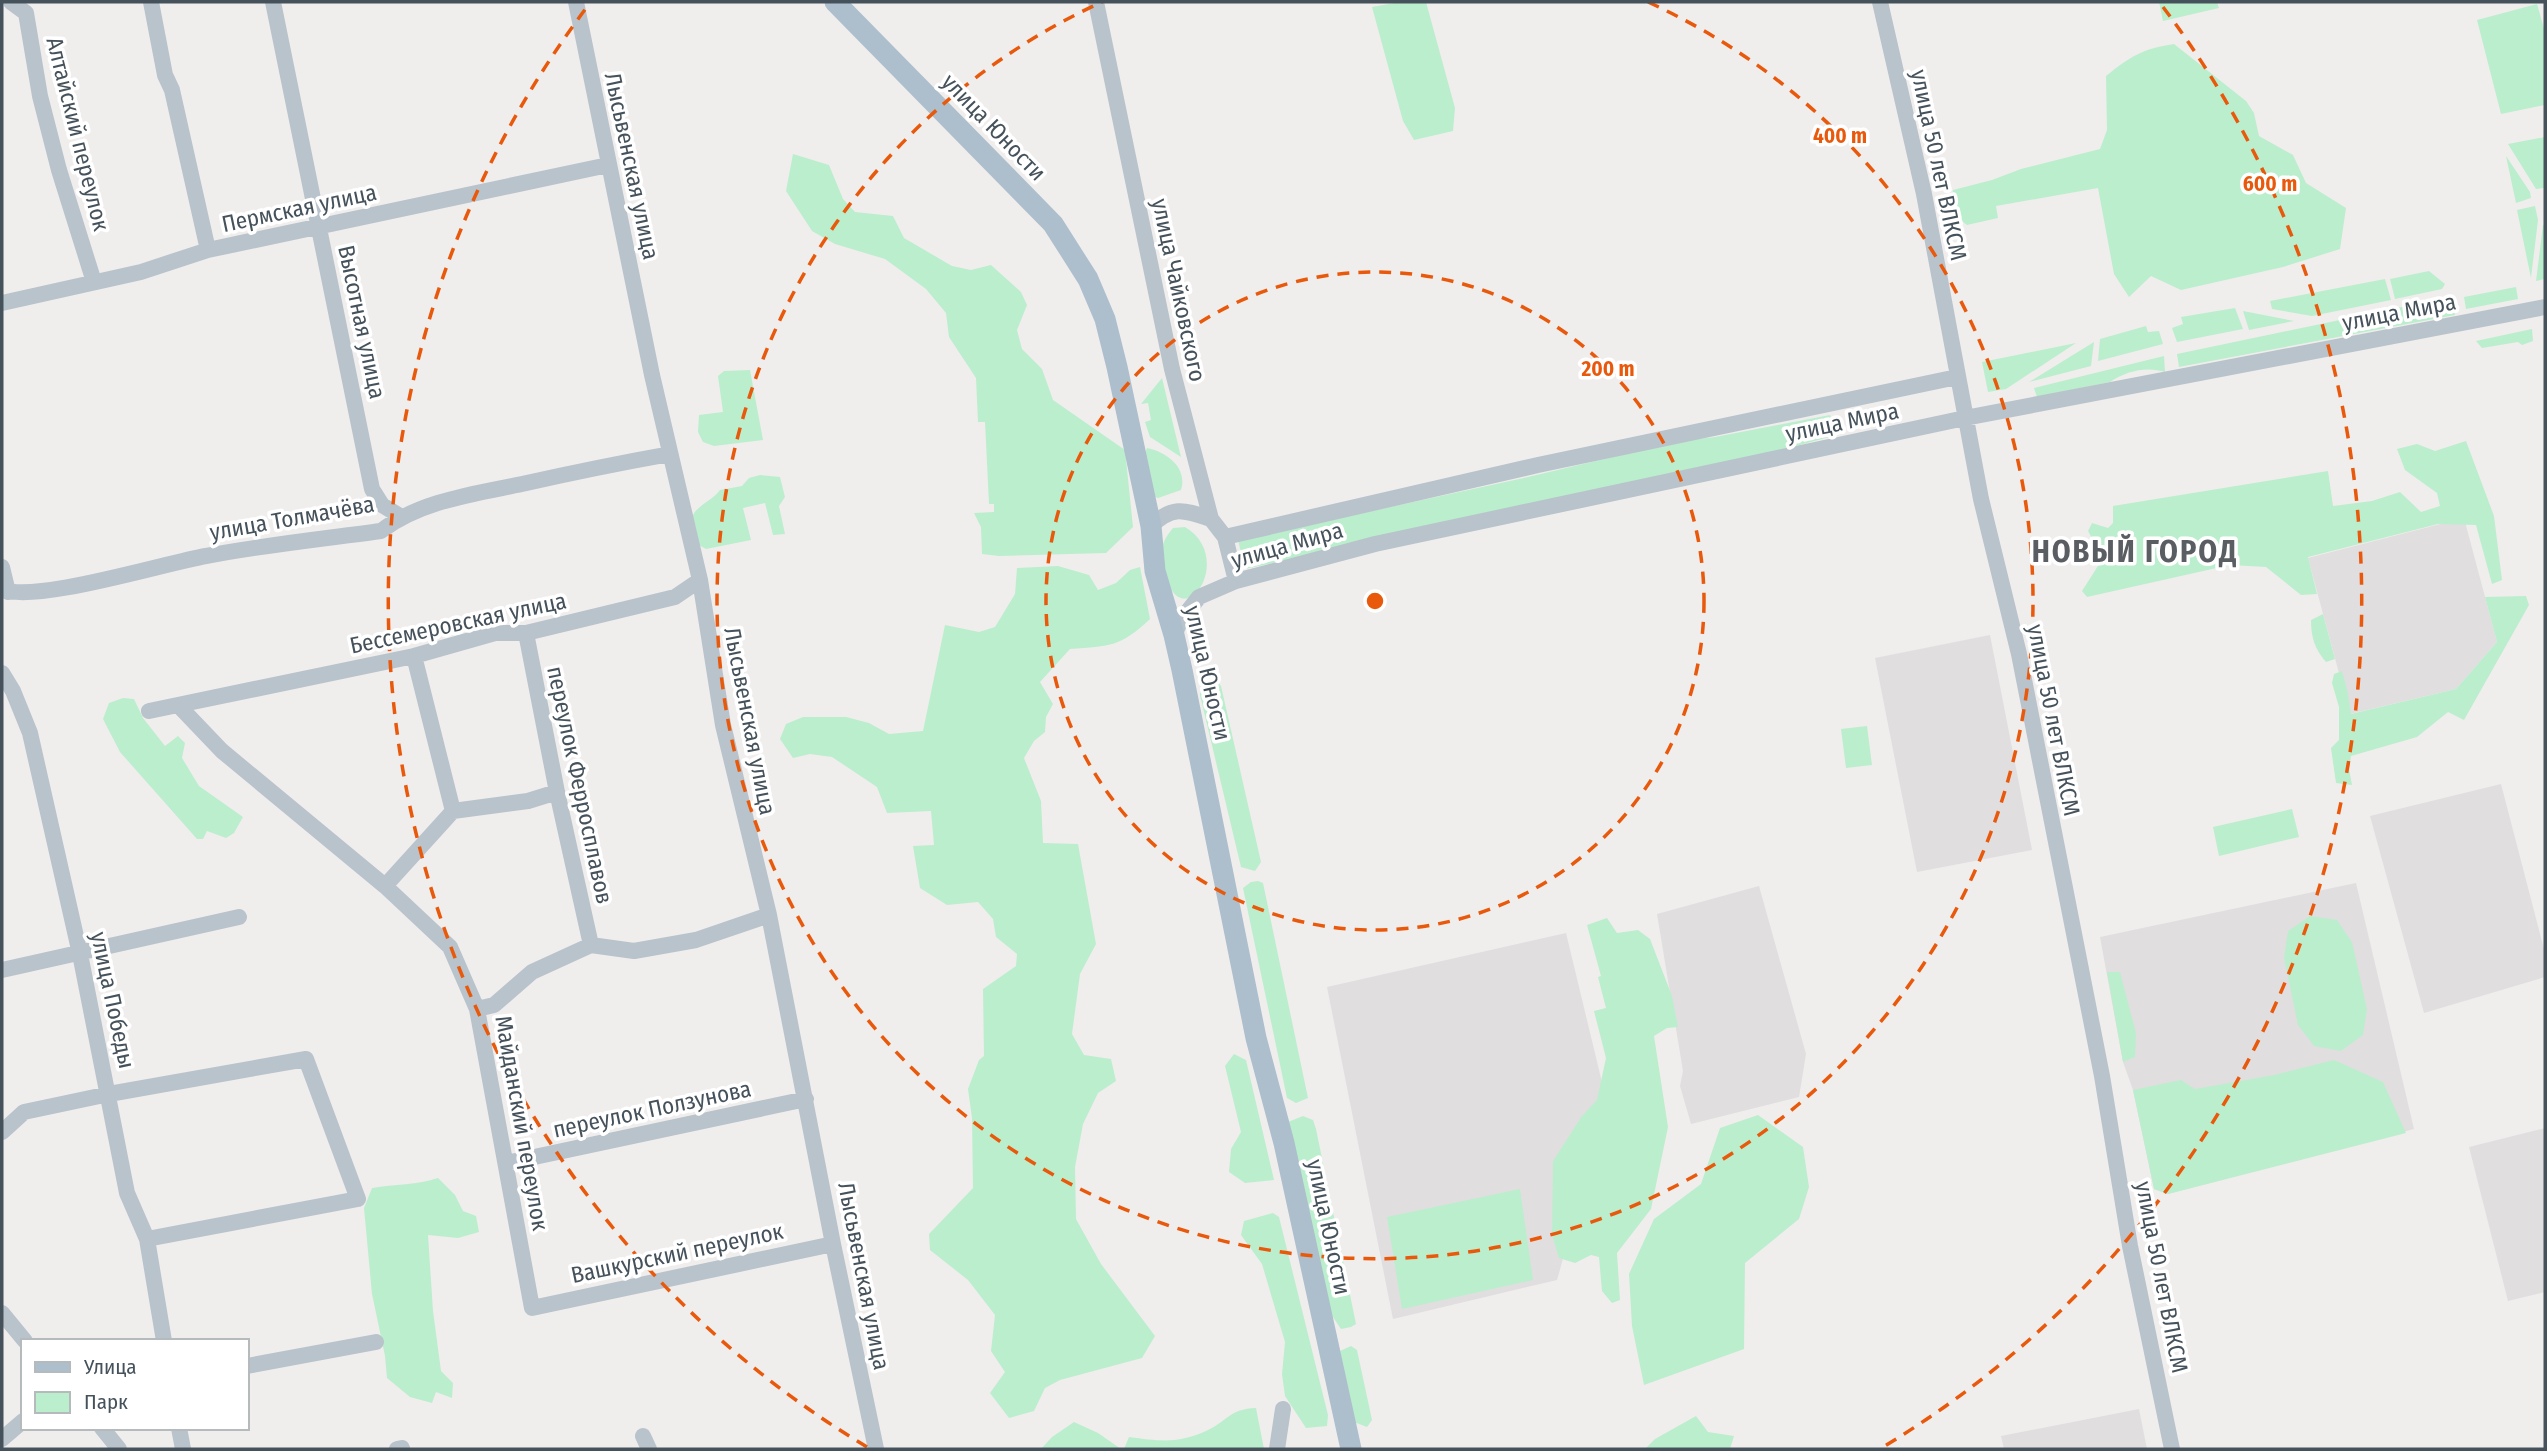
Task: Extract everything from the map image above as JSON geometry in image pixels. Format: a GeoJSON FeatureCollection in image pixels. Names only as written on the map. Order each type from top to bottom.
{"type":"FeatureCollection","features":[{"type":"Feature","properties":{"kind":"main road","name":"улица Юности"},"geometry":{"type":"LineString","coordinates":[[835,2],[1053,224],[1088,279],[1105,319],[1151,526],[1155,571],[1174,635],[1256,1038],[1284,1143],[1351,1449]]}},
{"type":"Feature","properties":{"kind":"street","name":"Алтайский переулок"},"geometry":{"type":"LineString","coordinates":[[11,2],[26,13],[40,96],[59,170],[94,282]]}},
{"type":"Feature","properties":{"kind":"street"},"geometry":{"type":"LineString","coordinates":[[151,2],[165,75],[172,90],[208,250]]}},
{"type":"Feature","properties":{"kind":"street","name":"Высотная улица"},"geometry":{"type":"LineString","coordinates":[[274,2],[372,489],[382,505],[400,516]]}},
{"type":"Feature","properties":{"kind":"street","name":"Лысьвенская улица"},"geometry":{"type":"LineString","coordinates":[[576,2],[608,165],[700,580],[723,725],[769,915],[832,1244],[876,1449]]}},
{"type":"Feature","properties":{"kind":"street","name":"улица Чайковского"},"geometry":{"type":"LineString","coordinates":[[1096,2],[1172,369],[1211,519],[1225,537],[1236,582]]}},
{"type":"Feature","properties":{"kind":"street","name":"улица 50 лет ВЛКСМ"},"geometry":{"type":"LineString","coordinates":[[1880,2],[1924,194],[1981,499],[2019,654],[2102,1076],[2130,1246],[2172,1449]]}},
{"type":"Feature","properties":{"kind":"street","name":"Пермская улица"},"geometry":{"type":"LineString","coordinates":[[2,303],[141,272],[208,250],[608,165]]}},
{"type":"Feature","properties":{"kind":"street","name":"улица Мира"},"geometry":{"type":"LineString","coordinates":[[1174,635],[1181,620],[1199,597],[1236,582],[1430,531],[1965,418],[2545,306]]}},
{"type":"Feature","properties":{"kind":"street","name":"улица Мира"},"geometry":{"type":"LineString","coordinates":[[1225,537],[1604,450],[1957,377]]}},
{"type":"Feature","properties":{"kind":"street","name":"улица Толмачёва"},"geometry":{"type":"LineString","coordinates":[[5,590],[24,594],[111,578],[204,556],[381,531],[400,516],[456,498],[670,454]]}},
{"type":"Feature","properties":{"kind":"street"},"geometry":{"type":"LineString","coordinates":[[1151,526],[1175,510],[1211,519]]}},
{"type":"Feature","properties":{"kind":"street"},"geometry":{"type":"LineString","coordinates":[[2,567],[5,590]]}},
{"type":"Feature","properties":{"kind":"street","name":"Бессемеровская улица"},"geometry":{"type":"LineString","coordinates":[[149,711],[414,656],[495,633],[526,633],[675,597],[700,580]]}},
{"type":"Feature","properties":{"kind":"street","name":"переулок Ферросплавов"},"geometry":{"type":"LineString","coordinates":[[526,633],[591,946]]}},
{"type":"Feature","properties":{"kind":"street"},"geometry":{"type":"LineString","coordinates":[[414,656],[453,811]]}},
{"type":"Feature","properties":{"kind":"street","name":"улица Победы"},"geometry":{"type":"LineString","coordinates":[[2,673],[13,691],[30,733],[80,954],[127,1193],[147,1239],[164,1339]]}},
{"type":"Feature","properties":{"kind":"street"},"geometry":{"type":"LineString","coordinates":[[179,706],[222,751],[385,886],[450,947],[477,1009]]}},
{"type":"Feature","properties":{"kind":"street"},"geometry":{"type":"LineString","coordinates":[[385,886],[453,811],[528,801],[557,792]]}},
{"type":"Feature","properties":{"kind":"street"},"geometry":{"type":"LineString","coordinates":[[591,946],[634,951],[696,940],[769,915]]}},
{"type":"Feature","properties":{"kind":"street"},"geometry":{"type":"LineString","coordinates":[[2,970],[239,917]]}},
{"type":"Feature","properties":{"kind":"street","name":"Майданский переулок"},"geometry":{"type":"LineString","coordinates":[[532,1308],[477,1009],[494,1005],[532,972],[591,946]]}},
{"type":"Feature","properties":{"kind":"street"},"geometry":{"type":"LineString","coordinates":[[2,1132],[24,1112],[306,1059],[358,1199],[147,1239]]}},
{"type":"Feature","properties":{"kind":"street","name":"переулок Ползунова"},"geometry":{"type":"LineString","coordinates":[[506,1163],[806,1100]]}},
{"type":"Feature","properties":{"kind":"street","name":"Вашкурский переулок"},"geometry":{"type":"LineString","coordinates":[[532,1308],[832,1244]]}},
{"type":"Feature","properties":{"kind":"street"},"geometry":{"type":"LineString","coordinates":[[2,1312],[23,1339]]}},
{"type":"Feature","properties":{"kind":"street"},"geometry":{"type":"LineString","coordinates":[[248,1366],[376,1342]]}},
{"type":"Feature","properties":{"kind":"street"},"geometry":{"type":"LineString","coordinates":[[1277,1449],[1283,1409]]}},
{"type":"Feature","properties":{"kind":"street"},"geometry":{"type":"LineString","coordinates":[[2,1438],[21,1423]]}},
{"type":"Feature","properties":{"kind":"street"},"geometry":{"type":"LineString","coordinates":[[104,1430],[119,1449]]}},
{"type":"Feature","properties":{"kind":"street"},"geometry":{"type":"LineString","coordinates":[[179,1430],[183,1449]]}},
{"type":"Feature","properties":{"kind":"shaded area"},"geometry":{"type":"Polygon","coordinates":[[[2464,518],[2497,642],[2456,689],[2350,714],[2308,558],[2464,518]]]}},
{"type":"Feature","properties":{"kind":"shaded area"},"geometry":{"type":"Polygon","coordinates":[[[1990,635],[2032,850],[1917,872],[1875,658],[1990,635]]]}},
{"type":"Feature","properties":{"kind":"shaded area"},"geometry":{"type":"Polygon","coordinates":[[[2501,784],[2545,953],[2545,977],[2424,1013],[2370,816],[2501,784]]]}},
{"type":"Feature","properties":{"kind":"shaded area"},"geometry":{"type":"Polygon","coordinates":[[[2356,883],[2414,1129],[2168,1194],[2154,1189],[2133,1090],[2123,1062],[2100,937],[2356,883]]]}},
{"type":"Feature","properties":{"kind":"shaded area"},"geometry":{"type":"Polygon","coordinates":[[[1759,886],[1806,1054],[1799,1097],[1691,1124],[1680,1086],[1683,1071],[1657,914],[1759,886]]]}},
{"type":"Feature","properties":{"kind":"shaded area"},"geometry":{"type":"Polygon","coordinates":[[[1566,933],[1607,1103],[1557,1280],[1393,1319],[1327,987],[1566,933]]]}},
{"type":"Feature","properties":{"kind":"shaded area"},"geometry":{"type":"Polygon","coordinates":[[[2545,1128],[2545,1292],[2508,1301],[2469,1147],[2545,1128]]]}},
{"type":"Feature","properties":{"kind":"shaded area"},"geometry":{"type":"Polygon","coordinates":[[[2139,1409],[2147,1449],[2004,1449],[2001,1436],[2139,1409]]]}},
{"type":"Feature","properties":{"kind":"green space"},"geometry":{"type":"Polygon","coordinates":[[[1400,2],[1426,2],[1455,108],[1453,131],[1414,140],[1403,121],[1372,7],[1400,2]]]}},
{"type":"Feature","properties":{"kind":"green space"},"geometry":{"type":"Polygon","coordinates":[[[2159,2],[2217,2],[2219,8],[2163,21],[2159,2]]]}},
{"type":"Feature","properties":{"kind":"green space"},"geometry":{"type":"Polygon","coordinates":[[[2537,4],[2545,32],[2545,105],[2501,114],[2477,20],[2537,4]]]}},
{"type":"Feature","properties":{"kind":"green space"},"geometry":{"type":"Polygon","coordinates":[[[2174,44],[2246,101],[2254,113],[2259,136],[2293,155],[2306,183],[2346,208],[2340,249],[2283,267],[2181,290],[2151,276],[2129,297],[2114,274],[2098,188],[1996,206],[1998,218],[1967,225],[1956,214],[1952,201],[1953,190],[2100,149],[2107,130],[2106,76],[2137,54],[2174,44]]]}},
{"type":"Feature","properties":{"kind":"green space"},"geometry":{"type":"Polygon","coordinates":[[[2545,137],[2545,188],[2536,189],[2508,144],[2545,137]]]}},
{"type":"Feature","properties":{"kind":"green space"},"geometry":{"type":"Polygon","coordinates":[[[793,154],[829,165],[843,199],[855,212],[893,216],[904,238],[952,266],[971,270],[991,265],[1021,292],[1027,305],[1017,330],[1022,349],[1042,369],[1053,400],[1125,450],[1133,527],[1106,553],[999,556],[982,554],[981,527],[974,513],[994,512],[994,504],[989,504],[985,422],[978,422],[976,378],[949,337],[946,313],[926,289],[885,259],[835,244],[812,231],[786,191],[793,154]]]}},
{"type":"Feature","properties":{"kind":"green space"},"geometry":{"type":"Polygon","coordinates":[[[2506,156],[2530,192],[2531,198],[2516,203],[2506,156]]]}},
{"type":"Feature","properties":{"kind":"green space"},"geometry":{"type":"Polygon","coordinates":[[[2535,206],[2538,220],[2531,278],[2517,210],[2535,206]]]}},
{"type":"Feature","properties":{"kind":"green space"},"geometry":{"type":"Polygon","coordinates":[[[2543,225],[2545,279],[2536,281],[2543,225]]]}},
{"type":"Feature","properties":{"kind":"green space"},"geometry":{"type":"Polygon","coordinates":[[[2429,271],[2445,284],[2442,289],[2395,299],[2390,279],[2429,271]]]}},
{"type":"Feature","properties":{"kind":"green space"},"geometry":{"type":"Polygon","coordinates":[[[2385,279],[2391,300],[2312,316],[2272,309],[2270,301],[2385,279]]]}},
{"type":"Feature","properties":{"kind":"green space"},"geometry":{"type":"Polygon","coordinates":[[[2516,287],[2518,299],[2466,309],[2464,297],[2516,287]]]}},
{"type":"Feature","properties":{"kind":"green space"},"geometry":{"type":"Polygon","coordinates":[[[2450,297],[2455,315],[2179,367],[2177,354],[2450,297]]]}},
{"type":"Feature","properties":{"kind":"green space"},"geometry":{"type":"Polygon","coordinates":[[[2235,308],[2243,329],[2177,342],[2172,328],[2183,324],[2181,317],[2235,308]]]}},
{"type":"Feature","properties":{"kind":"green space"},"geometry":{"type":"Polygon","coordinates":[[[2243,311],[2294,321],[2249,330],[2243,311]]]}},
{"type":"Feature","properties":{"kind":"green space"},"geometry":{"type":"Polygon","coordinates":[[[2146,326],[2148,332],[2159,331],[2163,344],[2098,361],[2100,339],[2146,326]]]}},
{"type":"Feature","properties":{"kind":"green space"},"geometry":{"type":"Polygon","coordinates":[[[2532,329],[2533,341],[2522,345],[2518,342],[2482,348],[2476,341],[2532,329]]]}},
{"type":"Feature","properties":{"kind":"green space"},"geometry":{"type":"Polygon","coordinates":[[[2094,342],[2091,366],[2029,382],[2094,342]]]}},
{"type":"Feature","properties":{"kind":"green space"},"geometry":{"type":"Polygon","coordinates":[[[2076,343],[2006,389],[1988,392],[1982,362],[2076,343]]]}},
{"type":"Feature","properties":{"kind":"green space"},"geometry":{"type":"Polygon","coordinates":[[[2164,356],[2165,372],[2151,369],[2137,371],[2110,382],[2037,397],[2034,388],[2164,356]]]}},
{"type":"Feature","properties":{"kind":"green space"},"geometry":{"type":"Polygon","coordinates":[[[750,370],[763,440],[714,446],[703,442],[698,432],[699,415],[723,412],[718,376],[724,371],[750,370]]]}},
{"type":"Feature","properties":{"kind":"green space"},"geometry":{"type":"Polygon","coordinates":[[[1162,378],[1181,457],[1150,437],[1145,422],[1151,420],[1148,403],[1141,404],[1162,378]]]}},
{"type":"Feature","properties":{"kind":"green space"},"geometry":{"type":"Polygon","coordinates":[[[1830,415],[1837,435],[1718,467],[1245,569],[1238,540],[1680,441],[1830,415]]]}},
{"type":"Feature","properties":{"kind":"green space"},"geometry":{"type":"Polygon","coordinates":[[[2466,441],[2494,516],[2502,580],[2492,584],[2476,525],[2438,524],[2308,557],[2317,594],[2301,595],[2266,567],[2230,565],[2087,597],[2082,591],[2103,558],[2088,531],[2092,523],[2108,528],[2113,523],[2113,506],[2328,471],[2333,506],[2372,501],[2400,492],[2421,512],[2440,506],[2437,493],[2405,470],[2397,449],[2417,444],[2435,451],[2466,441]]]}},
{"type":"Feature","properties":{"kind":"green space"},"geometry":{"type":"Polygon","coordinates":[[[1147,448],[1162,453],[1179,468],[1181,490],[1158,498],[1150,495],[1144,456],[1147,448]]]}},
{"type":"Feature","properties":{"kind":"green space"},"geometry":{"type":"Polygon","coordinates":[[[760,475],[780,477],[785,497],[779,506],[785,534],[773,535],[765,503],[743,508],[751,540],[706,549],[697,544],[692,517],[697,509],[720,490],[742,486],[749,478],[760,475]]]}},
{"type":"Feature","properties":{"kind":"green space"},"geometry":{"type":"Polygon","coordinates":[[[1185,527],[1200,541],[1206,557],[1206,574],[1200,588],[1191,597],[1181,598],[1171,589],[1161,556],[1166,537],[1173,528],[1185,527]]]}},
{"type":"Feature","properties":{"kind":"green space"},"geometry":{"type":"Polygon","coordinates":[[[1058,566],[1089,575],[1098,590],[1116,583],[1130,570],[1140,567],[1150,619],[1131,635],[1114,643],[1070,649],[1040,682],[1053,704],[1046,717],[1045,732],[1034,741],[1024,758],[1041,801],[1043,843],[1078,844],[1096,944],[1080,974],[1072,1034],[1084,1055],[1111,1059],[1116,1081],[1098,1093],[1083,1124],[1075,1167],[1076,1219],[1101,1264],[1155,1336],[1142,1358],[1060,1380],[1045,1388],[1034,1411],[1009,1418],[990,1393],[1005,1372],[991,1351],[995,1315],[968,1280],[930,1250],[929,1234],[973,1188],[972,1118],[968,1089],[979,1060],[984,1056],[983,989],[1016,966],[1017,954],[996,937],[993,919],[978,902],[947,905],[920,888],[913,846],[934,845],[931,811],[887,813],[877,787],[832,757],[810,754],[793,758],[780,739],[786,724],[803,717],[846,717],[869,723],[889,734],[923,731],[945,625],[979,632],[995,627],[1015,594],[1017,568],[1058,566]]]}},
{"type":"Feature","properties":{"kind":"green space"},"geometry":{"type":"Polygon","coordinates":[[[2526,596],[2529,605],[2464,720],[2448,712],[2417,737],[2351,756],[2349,769],[2352,785],[2336,783],[2331,748],[2339,740],[2339,707],[2332,683],[2334,674],[2342,671],[2351,714],[2456,689],[2497,642],[2485,597],[2526,596]]]}},
{"type":"Feature","properties":{"kind":"green space"},"geometry":{"type":"Polygon","coordinates":[[[2323,614],[2335,659],[2326,662],[2314,643],[2311,626],[2311,620],[2323,614]]]}},
{"type":"Feature","properties":{"kind":"green space"},"geometry":{"type":"Polygon","coordinates":[[[1212,675],[1221,686],[1261,862],[1255,871],[1241,867],[1200,695],[1203,677],[1212,675]]]}},
{"type":"Feature","properties":{"kind":"green space"},"geometry":{"type":"Polygon","coordinates":[[[123,698],[134,699],[143,718],[165,746],[178,736],[185,743],[182,758],[199,786],[243,817],[234,833],[226,838],[207,831],[203,839],[197,839],[120,752],[103,719],[109,703],[123,698]]]}},
{"type":"Feature","properties":{"kind":"green space"},"geometry":{"type":"Polygon","coordinates":[[[1867,726],[1872,765],[1846,768],[1841,729],[1867,726]]]}},
{"type":"Feature","properties":{"kind":"green space"},"geometry":{"type":"Polygon","coordinates":[[[2292,809],[2299,837],[2219,856],[2213,827],[2292,809]]]}},
{"type":"Feature","properties":{"kind":"green space"},"geometry":{"type":"Polygon","coordinates":[[[1258,881],[1263,883],[1308,1098],[1296,1103],[1287,1098],[1243,888],[1258,881]]]}},
{"type":"Feature","properties":{"kind":"green space"},"geometry":{"type":"Polygon","coordinates":[[[2310,916],[2337,920],[2352,942],[2367,1009],[2363,1035],[2341,1051],[2314,1046],[2298,1025],[2284,958],[2288,931],[2310,916]]]}},
{"type":"Feature","properties":{"kind":"green space"},"geometry":{"type":"Polygon","coordinates":[[[1607,918],[1617,933],[1638,930],[1650,939],[1672,996],[1678,1027],[1667,1028],[1654,1036],[1668,1127],[1651,1209],[1617,1253],[1620,1300],[1612,1303],[1602,1291],[1599,1257],[1591,1255],[1575,1263],[1559,1258],[1552,1235],[1553,1161],[1582,1116],[1597,1100],[1606,1058],[1594,1011],[1606,1008],[1598,977],[1601,976],[1587,925],[1607,918]]]}},
{"type":"Feature","properties":{"kind":"green space"},"geometry":{"type":"Polygon","coordinates":[[[2107,972],[2120,972],[2136,1033],[2135,1057],[2123,1062],[2107,972]]]}},
{"type":"Feature","properties":{"kind":"green space"},"geometry":{"type":"Polygon","coordinates":[[[1234,1054],[1246,1060],[1274,1180],[1245,1183],[1229,1172],[1231,1149],[1241,1132],[1225,1066],[1234,1054]]]}},
{"type":"Feature","properties":{"kind":"green space"},"geometry":{"type":"Polygon","coordinates":[[[2334,1060],[2383,1082],[2406,1133],[2168,1194],[2154,1189],[2133,1090],[2181,1080],[2195,1089],[2274,1075],[2334,1060]]]}},
{"type":"Feature","properties":{"kind":"green space"},"geometry":{"type":"Polygon","coordinates":[[[1758,1115],[1803,1147],[1809,1187],[1799,1219],[1745,1263],[1744,1349],[1644,1385],[1632,1326],[1629,1274],[1654,1219],[1701,1184],[1720,1128],[1758,1115]]]}},
{"type":"Feature","properties":{"kind":"green space"},"geometry":{"type":"Polygon","coordinates":[[[1303,1116],[1313,1120],[1316,1129],[1356,1324],[1351,1327],[1341,1329],[1329,1311],[1288,1122],[1303,1116]]]}},
{"type":"Feature","properties":{"kind":"green space"},"geometry":{"type":"Polygon","coordinates":[[[438,1178],[455,1195],[463,1211],[476,1216],[479,1232],[458,1238],[428,1235],[433,1311],[441,1371],[453,1383],[452,1398],[436,1392],[432,1403],[410,1397],[387,1378],[372,1294],[364,1208],[372,1188],[438,1178]]]}},
{"type":"Feature","properties":{"kind":"green space"},"geometry":{"type":"Polygon","coordinates":[[[1520,1189],[1533,1280],[1402,1309],[1387,1217],[1520,1189]]]}},
{"type":"Feature","properties":{"kind":"green space"},"geometry":{"type":"Polygon","coordinates":[[[1273,1213],[1279,1217],[1328,1415],[1327,1426],[1306,1428],[1285,1396],[1282,1374],[1285,1342],[1262,1264],[1241,1235],[1244,1221],[1273,1213]]]}},
{"type":"Feature","properties":{"kind":"green space"},"geometry":{"type":"Polygon","coordinates":[[[1351,1346],[1357,1350],[1372,1420],[1367,1427],[1354,1422],[1340,1351],[1351,1346]]]}},
{"type":"Feature","properties":{"kind":"green space"},"geometry":{"type":"Polygon","coordinates":[[[1256,1408],[1264,1449],[1124,1449],[1129,1437],[1159,1440],[1186,1438],[1206,1431],[1234,1413],[1256,1408]]]}},
{"type":"Feature","properties":{"kind":"green space"},"geometry":{"type":"Polygon","coordinates":[[[1696,1416],[1708,1432],[1734,1436],[1730,1449],[1645,1449],[1655,1439],[1696,1416]]]}},
{"type":"Feature","properties":{"kind":"green space"},"geometry":{"type":"Polygon","coordinates":[[[1074,1422],[1098,1433],[1121,1449],[1041,1449],[1052,1437],[1074,1422]]]}},
{"type":"Feature","properties":{"kind":"district","name":"НОВЫЙ ГОРОД"},"geometry":{"type":"Point","coordinates":[2135,552]}}]}
